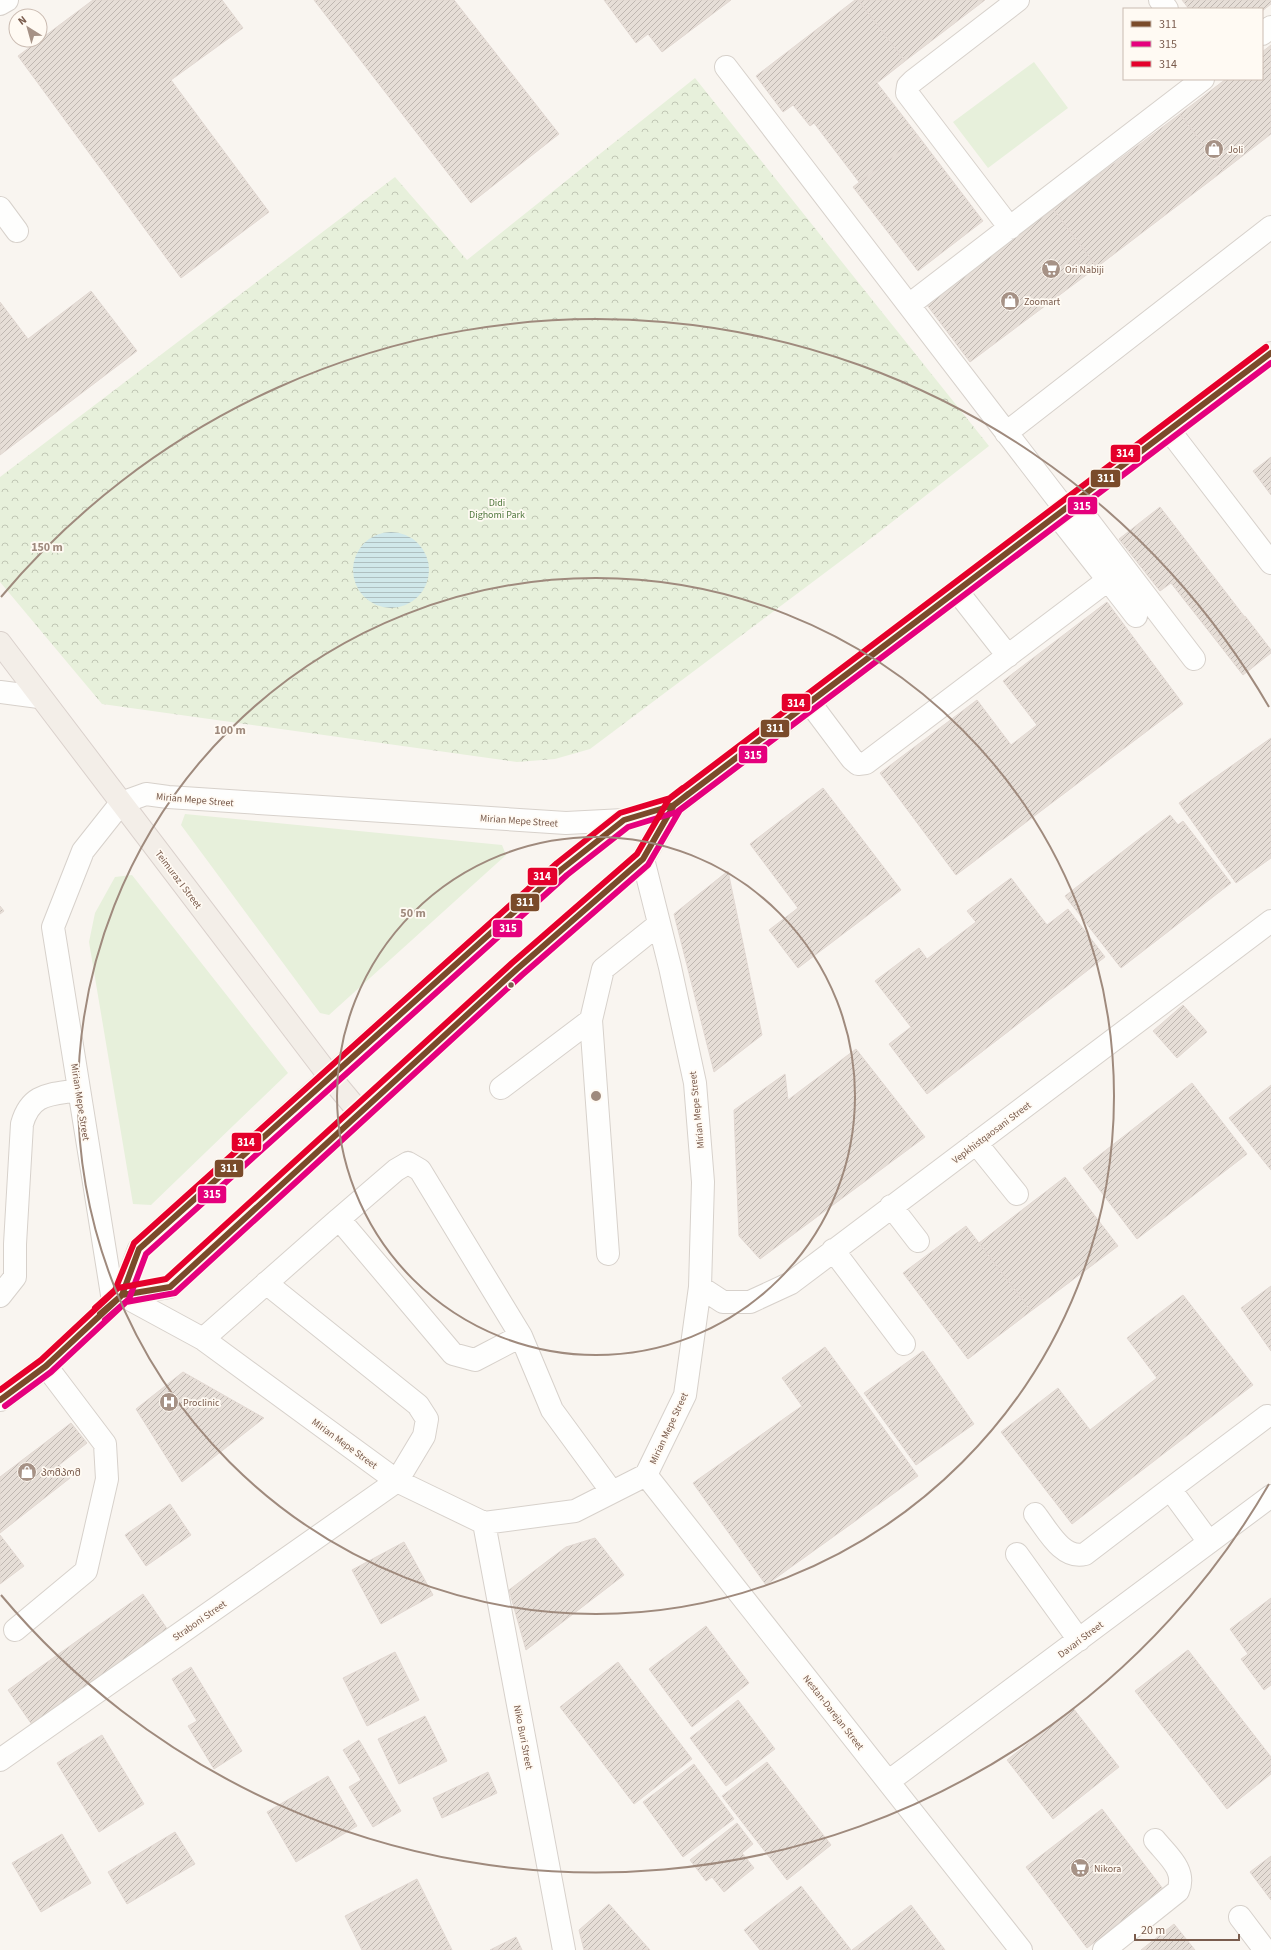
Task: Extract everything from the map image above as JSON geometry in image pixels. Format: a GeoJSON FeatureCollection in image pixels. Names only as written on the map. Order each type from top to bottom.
{"type":"FeatureCollection","features":[{"type":"Feature","properties":{"kind":"main road","name":"Mirian Mepe Street"},"geometry":{"type":"LineString","coordinates":[[330,1077],[562,869],[624,820],[674,805],[1271,353]]}},
{"type":"Feature","properties":{"kind":"main road","name":"Teimuraz I Street"},"geometry":{"type":"LineString","coordinates":[[0,643],[39,697],[330,1077],[360,1113]]}},
{"type":"Feature","properties":{"kind":"main road","name":"Mirian Mepe Street"},"geometry":{"type":"LineString","coordinates":[[360,1113],[517,969],[643,859],[674,805]]}},
{"type":"Feature","properties":{"kind":"street"},"geometry":{"type":"LineString","coordinates":[[0,4],[7,0]]}},
{"type":"Feature","properties":{"kind":"street"},"geometry":{"type":"LineString","coordinates":[[1010,228],[907,93],[908,86],[913,81],[1018,0]]}},
{"type":"Feature","properties":{"kind":"street"},"geometry":{"type":"LineString","coordinates":[[1160,0],[1166,8]]}},
{"type":"Feature","properties":{"kind":"street"},"geometry":{"type":"LineString","coordinates":[[1263,33],[1271,27]]}},
{"type":"Feature","properties":{"kind":"street"},"geometry":{"type":"LineString","coordinates":[[726,67],[1006,433],[1066,508],[1194,659]]}},
{"type":"Feature","properties":{"kind":"street"},"geometry":{"type":"LineString","coordinates":[[909,305],[1203,80]]}},
{"type":"Feature","properties":{"kind":"street"},"geometry":{"type":"LineString","coordinates":[[0,208],[17,231]]}},
{"type":"Feature","properties":{"kind":"street"},"geometry":{"type":"LineString","coordinates":[[1006,433],[1271,227]]}},
{"type":"Feature","properties":{"kind":"street"},"geometry":{"type":"LineString","coordinates":[[1169,430],[1271,563]]}},
{"type":"Feature","properties":{"kind":"street"},"geometry":{"type":"LineString","coordinates":[[1066,508],[1108,580],[1136,616]]}},
{"type":"Feature","properties":{"kind":"street"},"geometry":{"type":"LineString","coordinates":[[810,703],[852,758],[858,764],[866,763],[1108,580]]}},
{"type":"Feature","properties":{"kind":"street"},"geometry":{"type":"LineString","coordinates":[[957,591],[1008,656]]}},
{"type":"Feature","properties":{"kind":"street"},"geometry":{"type":"LineString","coordinates":[[0,692],[39,697]]}},
{"type":"Feature","properties":{"kind":"street","name":"Mirian Mepe Street"},"geometry":{"type":"LineString","coordinates":[[118,1298],[79,1090],[53,927],[83,851],[121,803],[146,794],[168,798],[566,823],[624,820]]}},
{"type":"Feature","properties":{"kind":"street","name":"Mirian Mepe Street"},"geometry":{"type":"LineString","coordinates":[[118,1298],[204,1339],[397,1481],[484,1523],[575,1511],[646,1475],[685,1395],[700,1287],[703,1182],[695,1083],[643,859]]}},
{"type":"Feature","properties":{"kind":"street","name":"Vepkhistqaosani Street"},"geometry":{"type":"LineString","coordinates":[[700,1287],[723,1302],[750,1302],[791,1282],[1271,921]]}},
{"type":"Feature","properties":{"kind":"street"},"geometry":{"type":"LineString","coordinates":[[608,1254],[591,1020],[603,969],[659,924]]}},
{"type":"Feature","properties":{"kind":"street"},"geometry":{"type":"LineString","coordinates":[[501,1088],[591,1020]]}},
{"type":"Feature","properties":{"kind":"street","name":"Mirian Mepe Street"},"geometry":{"type":"LineString","coordinates":[[0,1400],[46,1366],[118,1298],[139,1249],[330,1077]]}},
{"type":"Feature","properties":{"kind":"street"},"geometry":{"type":"LineString","coordinates":[[0,1296],[15,1277],[22,1124],[25,1115],[32,1103],[39,1097],[79,1090]]}},
{"type":"Feature","properties":{"kind":"street","name":"Mirian Mepe Street"},"geometry":{"type":"LineString","coordinates":[[118,1298],[170,1287],[360,1113]]}},
{"type":"Feature","properties":{"kind":"street"},"geometry":{"type":"LineString","coordinates":[[976,1143],[1017,1194]]}},
{"type":"Feature","properties":{"kind":"street"},"geometry":{"type":"LineString","coordinates":[[204,1339],[339,1219],[396,1170],[408,1163],[420,1170],[521,1336],[552,1410],[612,1492]]}},
{"type":"Feature","properties":{"kind":"street"},"geometry":{"type":"LineString","coordinates":[[891,1206],[918,1241]]}},
{"type":"Feature","properties":{"kind":"street"},"geometry":{"type":"LineString","coordinates":[[339,1219],[452,1354],[475,1360],[521,1336]]}},
{"type":"Feature","properties":{"kind":"street"},"geometry":{"type":"LineString","coordinates":[[833,1250],[904,1344]]}},
{"type":"Feature","properties":{"kind":"street"},"geometry":{"type":"LineString","coordinates":[[266,1283],[418,1405],[427,1419],[424,1436],[397,1481]]}},
{"type":"Feature","properties":{"kind":"street"},"geometry":{"type":"LineString","coordinates":[[15,1630],[86,1571],[107,1479],[105,1444],[46,1366]]}},
{"type":"Feature","properties":{"kind":"street"},"geometry":{"type":"LineString","coordinates":[[1035,1514],[1060,1546],[1068,1553],[1077,1556],[1085,1554],[1266,1416]]}},
{"type":"Feature","properties":{"kind":"street","name":"Nestan-Darejan Street"},"geometry":{"type":"LineString","coordinates":[[646,1475],[1021,1950]]}},
{"type":"Feature","properties":{"kind":"street","name":"Straboni Street"},"geometry":{"type":"LineString","coordinates":[[0,1760],[397,1481]]}},
{"type":"Feature","properties":{"kind":"street"},"geometry":{"type":"LineString","coordinates":[[1170,1489],[1209,1542]]}},
{"type":"Feature","properties":{"kind":"street","name":"Davari Street"},"geometry":{"type":"LineString","coordinates":[[889,1781],[1271,1496]]}},
{"type":"Feature","properties":{"kind":"street","name":"Niko Buri Street"},"geometry":{"type":"LineString","coordinates":[[484,1523],[564,1950]]}},
{"type":"Feature","properties":{"kind":"street"},"geometry":{"type":"LineString","coordinates":[[1017,1554],[1079,1640]]}},
{"type":"Feature","properties":{"kind":"street"},"geometry":{"type":"LineString","coordinates":[[1104,1950],[1178,1891],[1182,1878],[1177,1868],[1155,1840]]}},
{"type":"Feature","properties":{"kind":"street"},"geometry":{"type":"LineString","coordinates":[[1240,1917],[1265,1950]]}},
{"type":"Feature","properties":{"kind":"green space"},"geometry":{"type":"Polygon","coordinates":[[[1034,62],[1068,108],[988,168],[953,122],[1034,62]]]}},
{"type":"Feature","properties":{"kind":"green space","name":"Didi Dighomi Park"},"geometry":{"type":"Polygon","coordinates":[[[695,78],[989,446],[878,533],[590,749],[555,759],[517,762],[102,704],[0,582],[0,477],[395,177],[467,260],[695,78]]]}},
{"type":"Feature","properties":{"kind":"green space"},"geometry":{"type":"Polygon","coordinates":[[[185,814],[502,845],[506,855],[329,1015],[320,1013],[181,825],[185,814]]]}},
{"type":"Feature","properties":{"kind":"green space"},"geometry":{"type":"Polygon","coordinates":[[[132,875],[288,1073],[151,1205],[133,1204],[89,942],[95,913],[115,877],[132,875]]]}},
{"type":"Feature","properties":{"kind":"water"},"geometry":{"type":"Polygon","coordinates":[[[383,532],[399,532],[412,538],[423,549],[429,562],[427,585],[412,602],[399,608],[383,608],[370,602],[355,585],[353,578],[353,562],[359,549],[376,534],[383,532]]]}},
{"type":"Feature","properties":{"kind":"building"},"geometry":{"type":"Polygon","coordinates":[[[93,0],[222,0],[243,28],[171,80],[269,212],[181,278],[18,56],[29,48],[48,48],[48,34],[93,0]]]}},
{"type":"Feature","properties":{"kind":"building"},"geometry":{"type":"Polygon","coordinates":[[[314,0],[454,0],[559,134],[471,203],[314,0]]]}},
{"type":"Feature","properties":{"kind":"building"},"geometry":{"type":"Polygon","coordinates":[[[604,0],[731,0],[662,52],[648,34],[636,43],[604,0]]]}},
{"type":"Feature","properties":{"kind":"building"},"geometry":{"type":"Polygon","coordinates":[[[855,0],[858,0],[905,61],[877,83],[919,137],[859,182],[814,123],[810,126],[793,105],[783,112],[756,76],[855,0]]]}},
{"type":"Feature","properties":{"kind":"building"},"geometry":{"type":"Polygon","coordinates":[[[858,0],[985,0],[905,61],[858,0]]]}},
{"type":"Feature","properties":{"kind":"building"},"geometry":{"type":"Polygon","coordinates":[[[1182,0],[1271,0],[1271,4],[1263,10],[1263,8],[1188,8],[1182,0]]]}},
{"type":"Feature","properties":{"kind":"building"},"geometry":{"type":"Polygon","coordinates":[[[1271,45],[1271,134],[1223,171],[1180,114],[1225,80],[1263,80],[1263,51],[1271,45]]]}},
{"type":"Feature","properties":{"kind":"building"},"geometry":{"type":"Polygon","coordinates":[[[1180,114],[1223,171],[1097,267],[1053,209],[1180,114]]]}},
{"type":"Feature","properties":{"kind":"building"},"geometry":{"type":"Polygon","coordinates":[[[919,137],[983,221],[918,271],[853,187],[919,137]]]}},
{"type":"Feature","properties":{"kind":"building"},"geometry":{"type":"Polygon","coordinates":[[[1053,209],[1097,267],[970,362],[927,305],[1053,209]]]}},
{"type":"Feature","properties":{"kind":"building"},"geometry":{"type":"Polygon","coordinates":[[[91,291],[137,351],[0,455],[0,302],[28,339],[91,291]]]}},
{"type":"Feature","properties":{"kind":"building"},"geometry":{"type":"Polygon","coordinates":[[[1271,457],[1271,495],[1253,471],[1271,457]]]}},
{"type":"Feature","properties":{"kind":"building"},"geometry":{"type":"Polygon","coordinates":[[[1160,507],[1244,616],[1215,639],[1171,583],[1160,591],[1119,539],[1160,507]]]}},
{"type":"Feature","properties":{"kind":"building"},"geometry":{"type":"Polygon","coordinates":[[[1107,602],[1183,704],[956,875],[880,773],[977,700],[1011,745],[1037,725],[1003,681],[1107,602]]]}},
{"type":"Feature","properties":{"kind":"building"},"geometry":{"type":"Polygon","coordinates":[[[1245,616],[1271,650],[1271,653],[1243,675],[1215,639],[1245,616]]]}},
{"type":"Feature","properties":{"kind":"building"},"geometry":{"type":"Polygon","coordinates":[[[1271,738],[1271,858],[1236,883],[1179,803],[1271,738]]]}},
{"type":"Feature","properties":{"kind":"building"},"geometry":{"type":"Polygon","coordinates":[[[823,788],[901,890],[798,968],[769,930],[798,908],[750,844],[823,788]]]}},
{"type":"Feature","properties":{"kind":"building"},"geometry":{"type":"Polygon","coordinates":[[[1170,815],[1178,825],[1183,821],[1231,883],[1121,968],[1065,896],[1170,815]]]}},
{"type":"Feature","properties":{"kind":"building"},"geometry":{"type":"Polygon","coordinates":[[[728,871],[762,1035],[714,1072],[674,914],[728,871]]]}},
{"type":"Feature","properties":{"kind":"building"},"geometry":{"type":"Polygon","coordinates":[[[1011,878],[1047,925],[1068,909],[1105,957],[927,1094],[889,1044],[911,1027],[875,981],[919,948],[927,959],[976,922],[967,911],[1011,878]]]}},
{"type":"Feature","properties":{"kind":"building"},"geometry":{"type":"Polygon","coordinates":[[[0,906],[4,911],[0,914],[0,906]]]}},
{"type":"Feature","properties":{"kind":"building"},"geometry":{"type":"Polygon","coordinates":[[[1183,1005],[1207,1032],[1177,1058],[1153,1031],[1183,1005]]]}},
{"type":"Feature","properties":{"kind":"building"},"geometry":{"type":"Polygon","coordinates":[[[856,1049],[925,1137],[760,1259],[739,1236],[734,1110],[785,1074],[788,1100],[856,1049]]]}},
{"type":"Feature","properties":{"kind":"building"},"geometry":{"type":"Polygon","coordinates":[[[1192,1083],[1247,1154],[1137,1239],[1083,1168],[1192,1083]]]}},
{"type":"Feature","properties":{"kind":"building"},"geometry":{"type":"Polygon","coordinates":[[[1271,1085],[1271,1170],[1229,1118],[1271,1085]]]}},
{"type":"Feature","properties":{"kind":"building"},"geometry":{"type":"Polygon","coordinates":[[[1065,1177],[1118,1246],[1031,1311],[979,1243],[1065,1177]]]}},
{"type":"Feature","properties":{"kind":"building"},"geometry":{"type":"Polygon","coordinates":[[[966,1226],[1031,1311],[968,1359],[903,1273],[966,1226]]]}},
{"type":"Feature","properties":{"kind":"building"},"geometry":{"type":"Polygon","coordinates":[[[1271,1286],[1271,1351],[1241,1308],[1271,1286]]]}},
{"type":"Feature","properties":{"kind":"building"},"geometry":{"type":"Polygon","coordinates":[[[1183,1295],[1253,1385],[1072,1524],[1001,1432],[1058,1388],[1090,1430],[1157,1378],[1127,1338],[1183,1295]]]}},
{"type":"Feature","properties":{"kind":"building"},"geometry":{"type":"Polygon","coordinates":[[[825,1347],[918,1476],[766,1585],[693,1483],[802,1406],[782,1378],[825,1347]]]}},
{"type":"Feature","properties":{"kind":"building"},"geometry":{"type":"Polygon","coordinates":[[[923,1351],[974,1424],[916,1465],[864,1393],[923,1351]]]}},
{"type":"Feature","properties":{"kind":"building"},"geometry":{"type":"Polygon","coordinates":[[[183,1372],[264,1418],[182,1482],[136,1409],[183,1372]]]}},
{"type":"Feature","properties":{"kind":"building"},"geometry":{"type":"Polygon","coordinates":[[[71,1423],[87,1443],[59,1465],[70,1478],[0,1533],[0,1477],[71,1423]]]}},
{"type":"Feature","properties":{"kind":"building"},"geometry":{"type":"Polygon","coordinates":[[[170,1504],[191,1535],[146,1566],[125,1535],[170,1504]]]}},
{"type":"Feature","properties":{"kind":"building"},"geometry":{"type":"Polygon","coordinates":[[[0,1535],[24,1566],[0,1584],[0,1535]]]}},
{"type":"Feature","properties":{"kind":"building"},"geometry":{"type":"Polygon","coordinates":[[[595,1538],[624,1575],[526,1650],[509,1590],[566,1547],[595,1538]]]}},
{"type":"Feature","properties":{"kind":"building"},"geometry":{"type":"Polygon","coordinates":[[[404,1542],[433,1595],[381,1624],[352,1570],[404,1542]]]}},
{"type":"Feature","properties":{"kind":"building"},"geometry":{"type":"Polygon","coordinates":[[[143,1594],[170,1633],[35,1729],[8,1690],[143,1594]]]}},
{"type":"Feature","properties":{"kind":"building"},"geometry":{"type":"Polygon","coordinates":[[[1271,1598],[1271,1685],[1264,1690],[1241,1659],[1248,1654],[1230,1629],[1271,1598]]]}},
{"type":"Feature","properties":{"kind":"building"},"geometry":{"type":"Polygon","coordinates":[[[706,1626],[749,1683],[692,1727],[649,1669],[706,1626]]]}},
{"type":"Feature","properties":{"kind":"building"},"geometry":{"type":"Polygon","coordinates":[[[1188,1650],[1271,1757],[1271,1774],[1227,1809],[1135,1691],[1188,1650]]]}},
{"type":"Feature","properties":{"kind":"building"},"geometry":{"type":"Polygon","coordinates":[[[395,1652],[419,1700],[367,1726],[343,1678],[395,1652]]]}},
{"type":"Feature","properties":{"kind":"building"},"geometry":{"type":"Polygon","coordinates":[[[618,1662],[692,1759],[634,1804],[560,1707],[618,1662]]]}},
{"type":"Feature","properties":{"kind":"building"},"geometry":{"type":"Polygon","coordinates":[[[191,1667],[242,1751],[214,1769],[188,1726],[197,1721],[172,1679],[191,1667]]]}},
{"type":"Feature","properties":{"kind":"building"},"geometry":{"type":"Polygon","coordinates":[[[738,1700],[775,1749],[726,1786],[690,1738],[738,1700]]]}},
{"type":"Feature","properties":{"kind":"building"},"geometry":{"type":"Polygon","coordinates":[[[1073,1708],[1119,1767],[1053,1819],[1007,1760],[1073,1708]]]}},
{"type":"Feature","properties":{"kind":"building"},"geometry":{"type":"Polygon","coordinates":[[[425,1716],[447,1761],[399,1784],[378,1739],[425,1716]]]}},
{"type":"Feature","properties":{"kind":"building"},"geometry":{"type":"Polygon","coordinates":[[[102,1735],[144,1804],[99,1832],[57,1763],[102,1735]]]}},
{"type":"Feature","properties":{"kind":"building"},"geometry":{"type":"Polygon","coordinates":[[[359,1740],[401,1811],[373,1827],[349,1787],[361,1780],[343,1750],[359,1740]]]}},
{"type":"Feature","properties":{"kind":"building"},"geometry":{"type":"Polygon","coordinates":[[[767,1762],[831,1845],[787,1880],[722,1796],[767,1762]]]}},
{"type":"Feature","properties":{"kind":"building"},"geometry":{"type":"Polygon","coordinates":[[[694,1764],[734,1819],[683,1857],[643,1802],[694,1764]]]}},
{"type":"Feature","properties":{"kind":"building"},"geometry":{"type":"Polygon","coordinates":[[[488,1772],[497,1793],[442,1818],[433,1798],[488,1772]]]}},
{"type":"Feature","properties":{"kind":"building"},"geometry":{"type":"Polygon","coordinates":[[[328,1776],[357,1826],[296,1862],[267,1812],[328,1776]]]}},
{"type":"Feature","properties":{"kind":"building"},"geometry":{"type":"Polygon","coordinates":[[[1102,1809],[1163,1889],[1087,1948],[1026,1867],[1102,1809]]]}},
{"type":"Feature","properties":{"kind":"building"},"geometry":{"type":"Polygon","coordinates":[[[737,1823],[753,1844],[742,1853],[754,1868],[724,1892],[712,1877],[706,1881],[690,1860],[737,1823]]]}},
{"type":"Feature","properties":{"kind":"building"},"geometry":{"type":"Polygon","coordinates":[[[175,1832],[195,1864],[127,1904],[108,1872],[175,1832]]]}},
{"type":"Feature","properties":{"kind":"building"},"geometry":{"type":"Polygon","coordinates":[[[62,1834],[91,1883],[41,1912],[12,1863],[62,1834]]]}},
{"type":"Feature","properties":{"kind":"building"},"geometry":{"type":"Polygon","coordinates":[[[1271,1856],[1271,1900],[1250,1872],[1271,1856]]]}},
{"type":"Feature","properties":{"kind":"building"},"geometry":{"type":"Polygon","coordinates":[[[417,1879],[452,1950],[362,1950],[345,1916],[417,1879]]]}},
{"type":"Feature","properties":{"kind":"building"},"geometry":{"type":"Polygon","coordinates":[[[801,1886],[851,1950],[760,1950],[744,1930],[801,1886]]]}},
{"type":"Feature","properties":{"kind":"building"},"geometry":{"type":"Polygon","coordinates":[[[609,1904],[650,1950],[584,1950],[579,1930],[609,1904]]]}},
{"type":"Feature","properties":{"kind":"building"},"geometry":{"type":"Polygon","coordinates":[[[911,1905],[945,1950],[852,1950],[911,1905]]]}},
{"type":"Feature","properties":{"kind":"building"},"geometry":{"type":"Polygon","coordinates":[[[1174,1924],[1195,1950],[1141,1950],[1174,1924]]]}},
{"type":"Feature","properties":{"kind":"building"},"geometry":{"type":"Polygon","coordinates":[[[516,1937],[522,1950],[490,1950],[516,1937]]]}},
{"type":"Feature","properties":{"kind":"transit line","name":"314"},"geometry":{"type":"LineString","coordinates":[[0,1390],[41,1360],[118,1288],[166,1279],[512,963],[637,854],[669,799],[1266,347]]}},
{"type":"Feature","properties":{"kind":"transit line","name":"311"},"geometry":{"type":"LineString","coordinates":[[0,1400],[46,1366],[122,1295],[170,1287],[517,969],[643,859],[674,805],[1271,353]]}},
{"type":"Feature","properties":{"kind":"transit line","name":"315"},"geometry":{"type":"LineString","coordinates":[[5,1406],[51,1372],[126,1302],[175,1293],[522,975],[648,865],[680,810],[1271,363]]}},
{"type":"Feature","properties":{"kind":"transit line","name":"314"},"geometry":{"type":"LineString","coordinates":[[95,1308],[115,1290],[134,1243],[557,863],[620,813],[670,798],[683,788]]}},
{"type":"Feature","properties":{"kind":"transit line","name":"311"},"geometry":{"type":"LineString","coordinates":[[100,1314],[122,1295],[139,1249],[562,869],[624,820],[674,805],[688,794]]}},
{"type":"Feature","properties":{"kind":"transit line","name":"315"},"geometry":{"type":"LineString","coordinates":[[105,1320],[129,1299],[146,1254],[567,875],[628,827],[677,812],[693,800]]}},
{"type":"Feature","properties":{"kind":"place","name":"Joli"},"geometry":{"type":"Point","coordinates":[1214,149]}},
{"type":"Feature","properties":{"kind":"place","name":"Ori Nabiji"},"geometry":{"type":"Point","coordinates":[1051,269]}},
{"type":"Feature","properties":{"kind":"place","name":"Zoomart"},"geometry":{"type":"Point","coordinates":[1010,301]}},
{"type":"Feature","properties":{"kind":"place","name":"Proclinic"},"geometry":{"type":"Point","coordinates":[169,1402]}},
{"type":"Feature","properties":{"kind":"place","name":"პომპომ"},"geometry":{"type":"Point","coordinates":[27,1472]}},
{"type":"Feature","properties":{"kind":"place","name":"Nikora"},"geometry":{"type":"Point","coordinates":[1080,1868]}}]}
